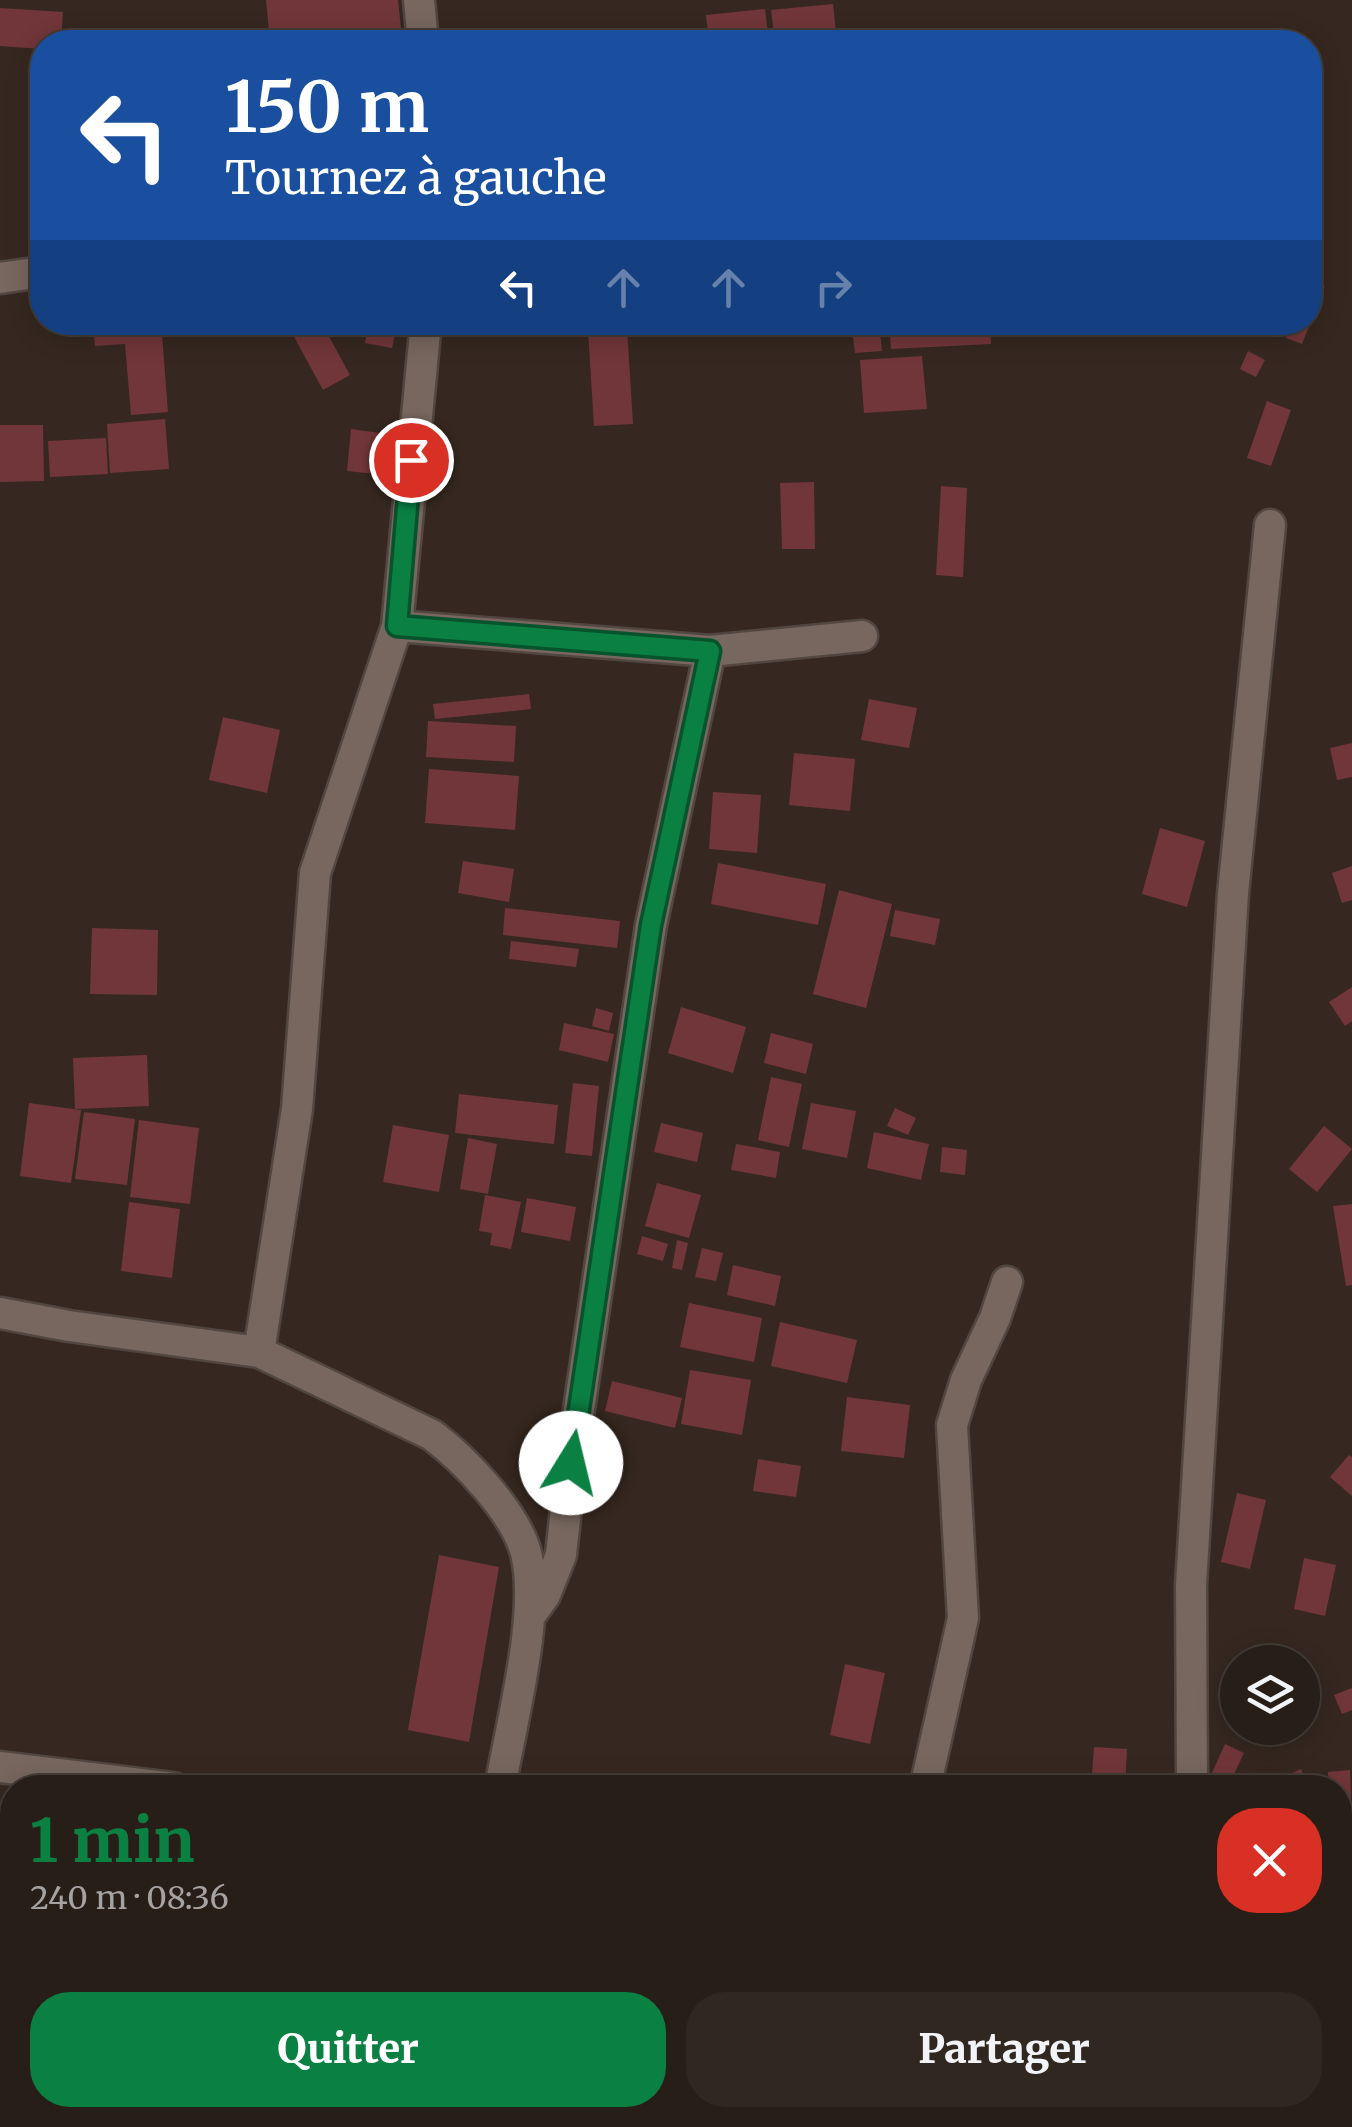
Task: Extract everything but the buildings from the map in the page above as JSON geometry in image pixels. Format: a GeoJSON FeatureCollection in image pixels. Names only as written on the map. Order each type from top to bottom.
{"type":"FeatureCollection","features":[{"type":"Feature","properties":{"kind":"street"},"geometry":{"type":"LineString","coordinates":[[419,0],[422,30]]}},
{"type":"Feature","properties":{"kind":"street"},"geometry":{"type":"LineString","coordinates":[[0,278],[30,274]]}},
{"type":"Feature","properties":{"kind":"street"},"geometry":{"type":"LineString","coordinates":[[259,1352],[297,1109],[315,873],[397,626],[425,335]]}},
{"type":"Feature","properties":{"kind":"street"},"geometry":{"type":"LineString","coordinates":[[1192,1775],[1191,1585],[1228,972],[1270,525]]}},
{"type":"Feature","properties":{"kind":"street"},"geometry":{"type":"LineString","coordinates":[[397,626],[710,651],[862,636]]}},
{"type":"Feature","properties":{"kind":"street"},"geometry":{"type":"LineString","coordinates":[[530,1617],[545,1594],[561,1554],[651,925],[710,651]]}},
{"type":"Feature","properties":{"kind":"street"},"geometry":{"type":"LineString","coordinates":[[928,1775],[962,1618],[952,1426],[966,1380],[995,1318],[1006,1282]]}},
{"type":"Feature","properties":{"kind":"street"},"geometry":{"type":"LineString","coordinates":[[0,1312],[69,1326],[259,1352],[432,1435],[456,1453],[484,1483],[525,1551],[530,1617],[502,1775]]}},
{"type":"Feature","properties":{"kind":"street"},"geometry":{"type":"LineString","coordinates":[[0,1767],[66,1775]]}},
{"type":"Feature","properties":{"kind":"route"},"geometry":{"type":"LineString","coordinates":[[411,460],[397,626],[710,651],[651,925],[571,1463]]}}]}
